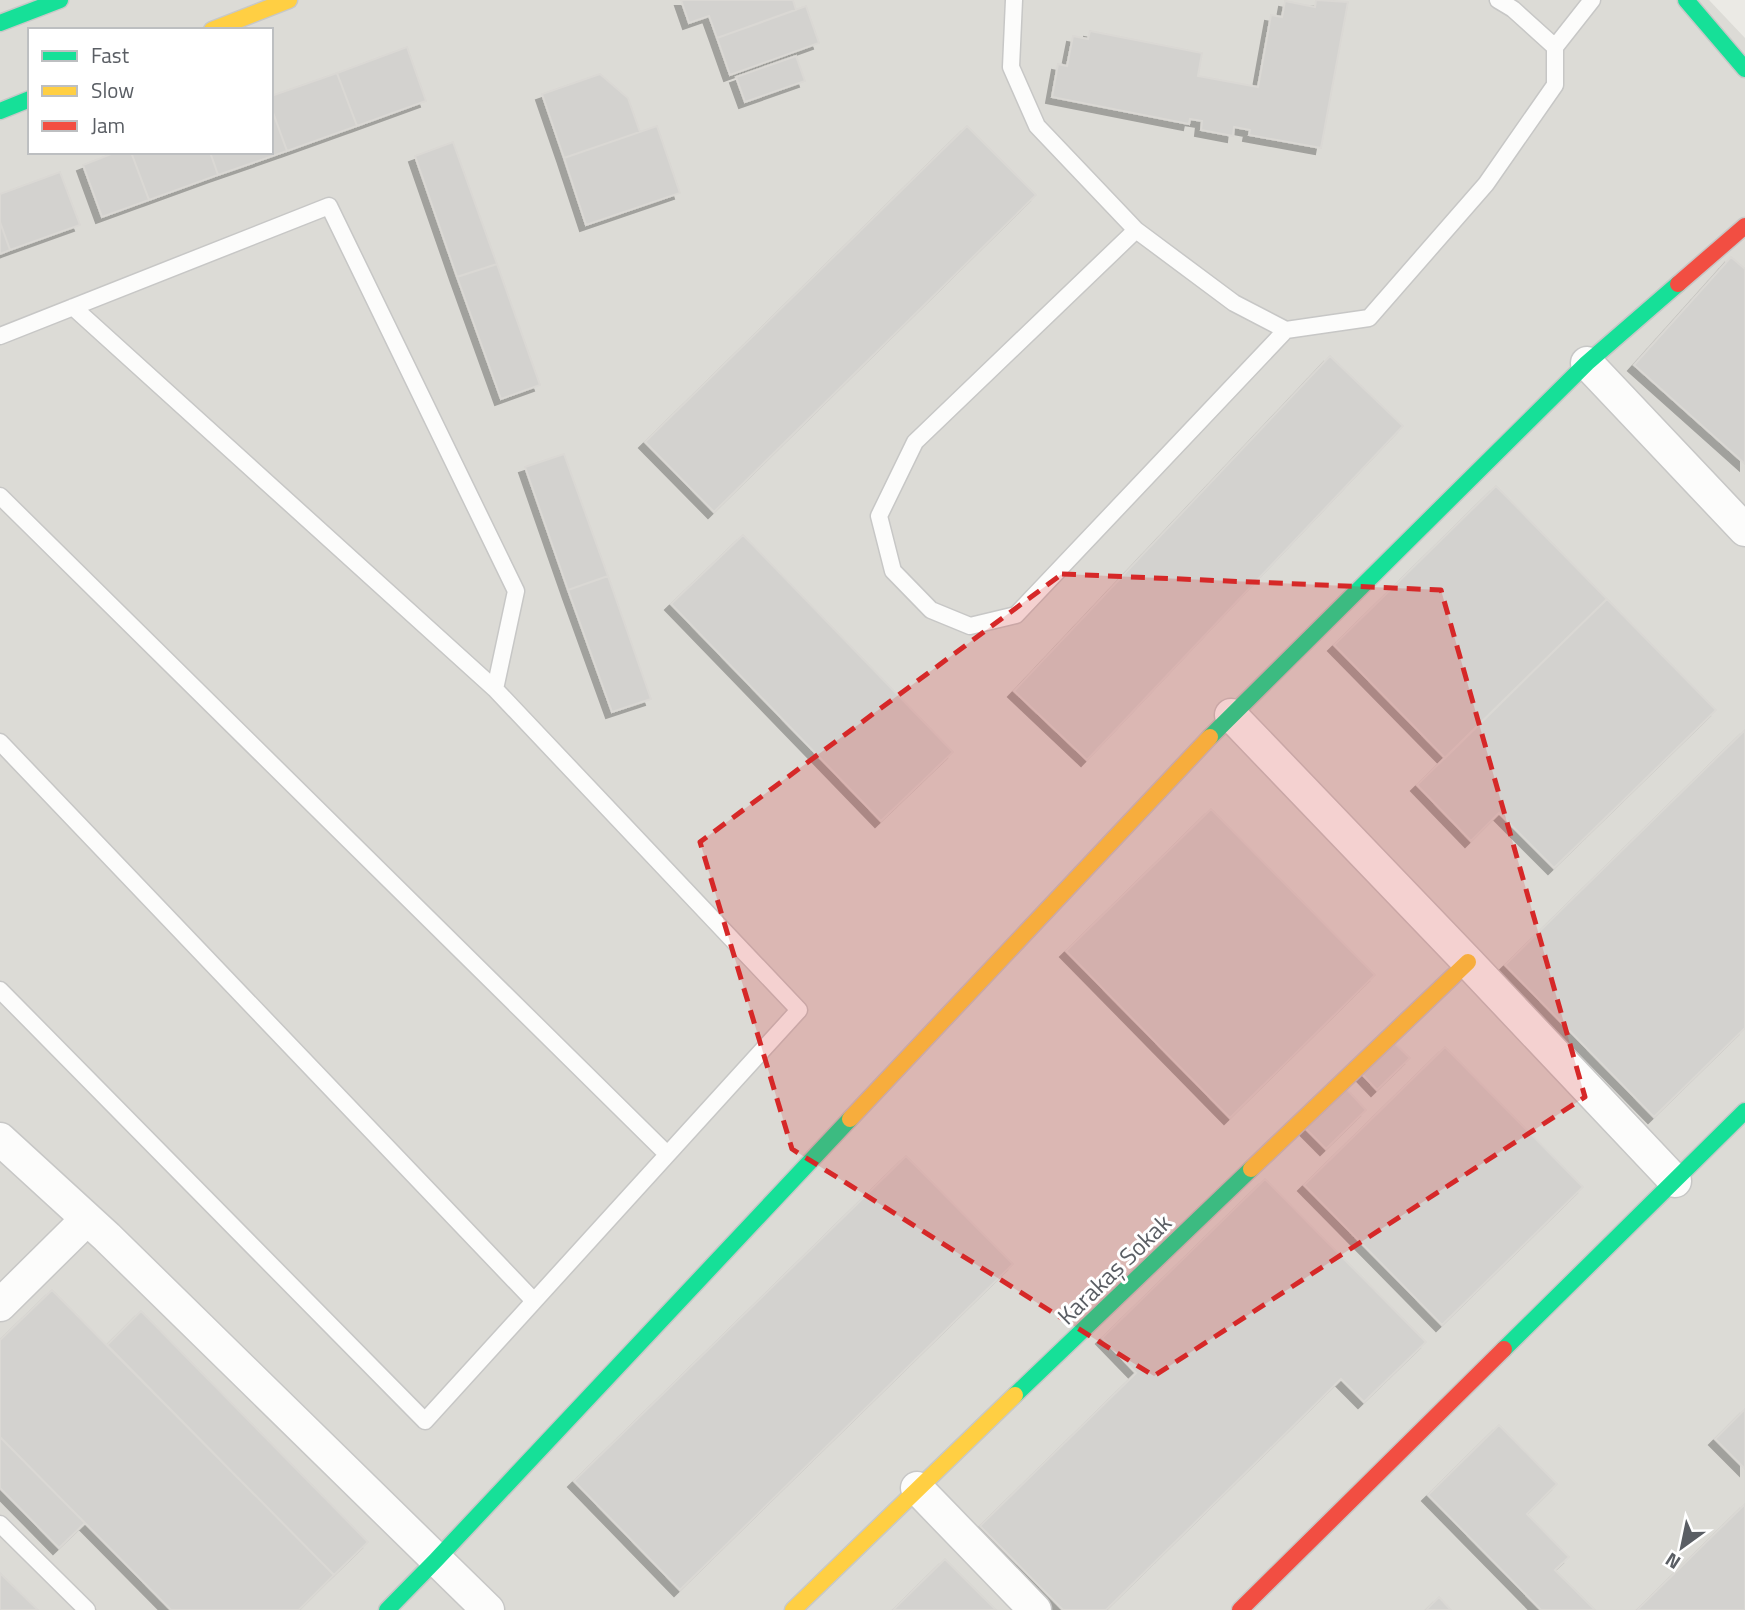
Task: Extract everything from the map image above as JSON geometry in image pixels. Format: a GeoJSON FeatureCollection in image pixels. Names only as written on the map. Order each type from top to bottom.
{"type":"FeatureCollection","features":[{"type":"Feature","properties":{"kind":"street"},"geometry":{"type":"LineString","coordinates":[[0,23],[60,0]]}},
{"type":"Feature","properties":{"kind":"street"},"geometry":{"type":"LineString","coordinates":[[217,28],[289,0]]}},
{"type":"Feature","properties":{"kind":"street"},"geometry":{"type":"LineString","coordinates":[[1686,0],[1745,69]]}},
{"type":"Feature","properties":{"kind":"street"},"geometry":{"type":"LineString","coordinates":[[0,111],[28,100]]}},
{"type":"Feature","properties":{"kind":"street"},"geometry":{"type":"LineString","coordinates":[[387,1610],[1231,715],[1587,363],[1745,226]]}},
{"type":"Feature","properties":{"kind":"street"},"geometry":{"type":"LineString","coordinates":[[1587,363],[1745,530]]}},
{"type":"Feature","properties":{"kind":"street"},"geometry":{"type":"LineString","coordinates":[[1231,715],[1675,1181]]}},
{"type":"Feature","properties":{"kind":"street","name":"Karakaş Sokak"},"geometry":{"type":"LineString","coordinates":[[793,1610],[917,1488],[1468,962]]}},
{"type":"Feature","properties":{"kind":"street"},"geometry":{"type":"LineString","coordinates":[[1240,1610],[1745,1111]]}},
{"type":"Feature","properties":{"kind":"street"},"geometry":{"type":"LineString","coordinates":[[0,1139],[87,1219],[488,1610]]}},
{"type":"Feature","properties":{"kind":"street"},"geometry":{"type":"LineString","coordinates":[[0,1305],[87,1219]]}},
{"type":"Feature","properties":{"kind":"street"},"geometry":{"type":"LineString","coordinates":[[917,1488],[1035,1610]]}},
{"type":"Feature","properties":{"kind":"lane"},"geometry":{"type":"LineString","coordinates":[[1014,0],[1011,67],[1037,126],[1136,230],[1234,303],[1286,330],[1369,318],[1486,184],[1555,85],[1555,47],[1592,0]]}},
{"type":"Feature","properties":{"kind":"lane"},"geometry":{"type":"LineString","coordinates":[[1498,0],[1513,9],[1555,47]]}},
{"type":"Feature","properties":{"kind":"lane"},"geometry":{"type":"LineString","coordinates":[[0,336],[329,206],[516,591],[495,689]]}},
{"type":"Feature","properties":{"kind":"lane"},"geometry":{"type":"LineString","coordinates":[[1136,230],[915,442],[879,516],[893,571],[931,610],[970,626],[1016,615],[1286,330]]}},
{"type":"Feature","properties":{"kind":"lane"},"geometry":{"type":"LineString","coordinates":[[0,989],[425,1421],[799,1010],[495,689],[73,307]]}},
{"type":"Feature","properties":{"kind":"lane"},"geometry":{"type":"LineString","coordinates":[[0,496],[667,1154]]}},
{"type":"Feature","properties":{"kind":"lane"},"geometry":{"type":"LineString","coordinates":[[0,743],[534,1301]]}},
{"type":"Feature","properties":{"kind":"lane"},"geometry":{"type":"LineString","coordinates":[[0,1524],[87,1610]]}},
{"type":"Feature","properties":{"kind":"highlighted area"},"geometry":{"type":"Polygon","coordinates":[[[1062,574],[1441,590],[1585,1097],[1154,1376],[792,1149],[700,842],[1062,574]]]}},
{"type":"Feature","properties":{"kind":"shaded area"},"geometry":{"type":"Polygon","coordinates":[[[0,0],[1709,0],[1745,38],[1745,1610],[0,1610],[0,0]]]}},
{"type":"Feature","properties":{"kind":"building"},"geometry":{"type":"Polygon","coordinates":[[[681,0],[793,0],[796,10],[717,38],[709,16],[689,23],[681,0]]]}},
{"type":"Feature","properties":{"kind":"building"},"geometry":{"type":"Polygon","coordinates":[[[1316,0],[1348,2],[1321,148],[1249,135],[1250,130],[1234,127],[1233,136],[1201,130],[1202,121],[1190,119],[1189,124],[1052,97],[1058,64],[1067,66],[1073,36],[1088,39],[1090,31],[1202,53],[1198,76],[1258,87],[1271,15],[1282,17],[1285,1],[1315,7],[1316,0]]]}},
{"type":"Feature","properties":{"kind":"building"},"geometry":{"type":"Polygon","coordinates":[[[806,6],[819,43],[730,75],[717,38],[806,6]]]}},
{"type":"Feature","properties":{"kind":"building"},"geometry":{"type":"Polygon","coordinates":[[[407,47],[426,101],[357,126],[337,73],[407,47]]]}},
{"type":"Feature","properties":{"kind":"building"},"geometry":{"type":"Polygon","coordinates":[[[796,56],[805,81],[745,102],[736,77],[796,56]]]}},
{"type":"Feature","properties":{"kind":"building"},"geometry":{"type":"Polygon","coordinates":[[[337,73],[357,126],[287,151],[273,112],[273,95],[337,73]]]}},
{"type":"Feature","properties":{"kind":"building"},"geometry":{"type":"Polygon","coordinates":[[[600,74],[628,98],[640,132],[564,158],[542,94],[600,74]]]}},
{"type":"Feature","properties":{"kind":"building"},"geometry":{"type":"Polygon","coordinates":[[[273,112],[287,151],[218,175],[211,154],[273,154],[273,112]]]}},
{"type":"Feature","properties":{"kind":"building"},"geometry":{"type":"Polygon","coordinates":[[[657,126],[680,193],[586,225],[564,158],[657,126]]]}},
{"type":"Feature","properties":{"kind":"building"},"geometry":{"type":"Polygon","coordinates":[[[967,126],[1036,195],[714,512],[645,442],[967,126]]]}},
{"type":"Feature","properties":{"kind":"building"},"geometry":{"type":"Polygon","coordinates":[[[453,142],[497,264],[457,277],[415,156],[453,142]]]}},
{"type":"Feature","properties":{"kind":"building"},"geometry":{"type":"Polygon","coordinates":[[[111,154],[132,154],[149,200],[102,217],[83,165],[111,154]]]}},
{"type":"Feature","properties":{"kind":"building"},"geometry":{"type":"Polygon","coordinates":[[[132,154],[211,154],[218,175],[149,200],[132,154]]]}},
{"type":"Feature","properties":{"kind":"building"},"geometry":{"type":"Polygon","coordinates":[[[60,172],[80,225],[10,250],[0,222],[0,194],[60,172]]]}},
{"type":"Feature","properties":{"kind":"building"},"geometry":{"type":"Polygon","coordinates":[[[0,222],[10,250],[0,254],[0,222]]]}},
{"type":"Feature","properties":{"kind":"building"},"geometry":{"type":"Polygon","coordinates":[[[1731,257],[1745,269],[1745,464],[1634,365],[1731,257]]]}},
{"type":"Feature","properties":{"kind":"building"},"geometry":{"type":"Polygon","coordinates":[[[497,264],[540,385],[501,399],[457,277],[497,264]]]}},
{"type":"Feature","properties":{"kind":"building"},"geometry":{"type":"Polygon","coordinates":[[[1330,356],[1403,426],[1087,760],[1014,691],[1330,356]]]}},
{"type":"Feature","properties":{"kind":"building"},"geometry":{"type":"Polygon","coordinates":[[[564,454],[608,576],[568,590],[525,467],[564,454]]]}},
{"type":"Feature","properties":{"kind":"building"},"geometry":{"type":"Polygon","coordinates":[[[1496,486],[1607,599],[1445,758],[1334,645],[1496,486]]]}},
{"type":"Feature","properties":{"kind":"building"},"geometry":{"type":"Polygon","coordinates":[[[743,535],[953,752],[881,821],[671,604],[743,535]]]}},
{"type":"Feature","properties":{"kind":"building"},"geometry":{"type":"Polygon","coordinates":[[[608,576],[651,699],[612,712],[568,590],[608,576]]]}},
{"type":"Feature","properties":{"kind":"building"},"geometry":{"type":"Polygon","coordinates":[[[1607,599],[1716,710],[1554,868],[1499,813],[1471,841],[1417,785],[1607,599]]]}},
{"type":"Feature","properties":{"kind":"building"},"geometry":{"type":"Polygon","coordinates":[[[1745,730],[1745,1028],[1654,1117],[1505,965],[1745,730]]]}},
{"type":"Feature","properties":{"kind":"building"},"geometry":{"type":"Polygon","coordinates":[[[1211,809],[1375,975],[1230,1118],[1066,951],[1211,809]]]}},
{"type":"Feature","properties":{"kind":"building"},"geometry":{"type":"Polygon","coordinates":[[[1389,1038],[1410,1058],[1377,1090],[1357,1069],[1389,1038]]]}},
{"type":"Feature","properties":{"kind":"building"},"geometry":{"type":"Polygon","coordinates":[[[1445,1047],[1583,1187],[1442,1325],[1304,1185],[1445,1047]]]}},
{"type":"Feature","properties":{"kind":"building"},"geometry":{"type":"Polygon","coordinates":[[[1342,1084],[1366,1110],[1326,1149],[1301,1124],[1342,1084]]]}},
{"type":"Feature","properties":{"kind":"building"},"geometry":{"type":"Polygon","coordinates":[[[906,1156],[1013,1264],[680,1590],[574,1481],[906,1156]]]}},
{"type":"Feature","properties":{"kind":"building"},"geometry":{"type":"Polygon","coordinates":[[[1265,1179],[1426,1342],[1364,1402],[1341,1379],[1106,1610],[1063,1610],[980,1526],[1136,1373],[1102,1338],[1265,1179]]]}},
{"type":"Feature","properties":{"kind":"building"},"geometry":{"type":"Polygon","coordinates":[[[52,1290],[334,1575],[299,1610],[171,1610],[0,1437],[0,1340],[52,1290]]]}},
{"type":"Feature","properties":{"kind":"building"},"geometry":{"type":"Polygon","coordinates":[[[141,1311],[368,1542],[334,1575],[107,1345],[141,1311]]]}},
{"type":"Feature","properties":{"kind":"building"},"geometry":{"type":"Polygon","coordinates":[[[1745,1409],[1745,1469],[1715,1439],[1745,1409]]]}},
{"type":"Feature","properties":{"kind":"building"},"geometry":{"type":"Polygon","coordinates":[[[1499,1425],[1557,1484],[1527,1514],[1569,1557],[1555,1570],[1595,1610],[1541,1610],[1428,1495],[1499,1425]]]}},
{"type":"Feature","properties":{"kind":"building"},"geometry":{"type":"Polygon","coordinates":[[[0,1437],[85,1523],[59,1548],[0,1488],[0,1437]]]}},
{"type":"Feature","properties":{"kind":"building"},"geometry":{"type":"Polygon","coordinates":[[[1745,1504],[1745,1610],[1637,1610],[1745,1504]]]}},
{"type":"Feature","properties":{"kind":"building"},"geometry":{"type":"Polygon","coordinates":[[[945,1559],[996,1610],[893,1610],[945,1559]]]}},
{"type":"Feature","properties":{"kind":"building"},"geometry":{"type":"Polygon","coordinates":[[[0,1573],[38,1610],[0,1610],[0,1573]]]}},
{"type":"Feature","properties":{"kind":"building"},"geometry":{"type":"Polygon","coordinates":[[[1439,1597],[1451,1610],[1426,1610],[1439,1597]]]}},
{"type":"Feature","properties":{"kind":"traffic: fast"},"geometry":{"type":"LineString","coordinates":[[0,23],[60,0]]}},
{"type":"Feature","properties":{"kind":"traffic: fast"},"geometry":{"type":"LineString","coordinates":[[1686,0],[1745,69]]}},
{"type":"Feature","properties":{"kind":"traffic: fast"},"geometry":{"type":"LineString","coordinates":[[0,111],[28,100]]}},
{"type":"Feature","properties":{"kind":"traffic: fast"},"geometry":{"type":"LineString","coordinates":[[1210,737],[1587,363],[1678,284]]}},
{"type":"Feature","properties":{"kind":"traffic: fast"},"geometry":{"type":"LineString","coordinates":[[1504,1349],[1745,1111]]}},
{"type":"Feature","properties":{"kind":"traffic: fast"},"geometry":{"type":"LineString","coordinates":[[387,1610],[850,1119]]}},
{"type":"Feature","properties":{"kind":"traffic: fast"},"geometry":{"type":"LineString","coordinates":[[1015,1395],[1251,1169]]}},
{"type":"Feature","properties":{"kind":"traffic: slow"},"geometry":{"type":"LineString","coordinates":[[217,28],[289,0]]}},
{"type":"Feature","properties":{"kind":"traffic: slow"},"geometry":{"type":"LineString","coordinates":[[850,1119],[1210,737]]}},
{"type":"Feature","properties":{"kind":"traffic: slow"},"geometry":{"type":"LineString","coordinates":[[1251,1169],[1468,962]]}},
{"type":"Feature","properties":{"kind":"traffic: slow"},"geometry":{"type":"LineString","coordinates":[[793,1610],[1015,1395]]}},
{"type":"Feature","properties":{"kind":"traffic: jam"},"geometry":{"type":"LineString","coordinates":[[1678,284],[1745,226]]}},
{"type":"Feature","properties":{"kind":"traffic: jam"},"geometry":{"type":"LineString","coordinates":[[1240,1610],[1504,1349]]}}]}
